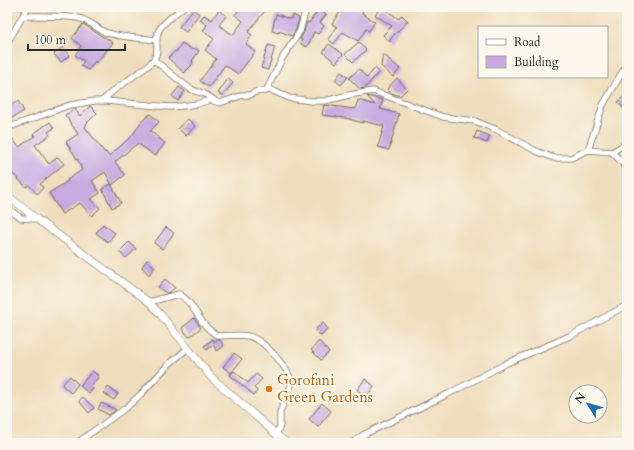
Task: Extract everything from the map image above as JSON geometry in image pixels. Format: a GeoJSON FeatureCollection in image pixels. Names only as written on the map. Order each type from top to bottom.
{"type":"FeatureCollection","features":[{"type":"Feature","properties":{"kind":"street"},"geometry":{"type":"LineString","coordinates":[[7,43],[28,7]]}},
{"type":"Feature","properties":{"kind":"street"},"geometry":{"type":"LineString","coordinates":[[102,101],[113,91],[149,66],[157,54],[159,30],[183,7]]}},
{"type":"Feature","properties":{"kind":"street"},"geometry":{"type":"LineString","coordinates":[[267,89],[283,58],[300,31],[307,9]]}},
{"type":"Feature","properties":{"kind":"street"},"geometry":{"type":"LineString","coordinates":[[23,16],[60,16],[79,18],[106,32],[128,37],[157,40]]}},
{"type":"Feature","properties":{"kind":"street"},"geometry":{"type":"LineString","coordinates":[[154,60],[189,88],[203,93],[220,103]]}},
{"type":"Feature","properties":{"kind":"street"},"geometry":{"type":"LineString","coordinates":[[588,150],[603,105],[627,64]]}},
{"type":"Feature","properties":{"kind":"street"},"geometry":{"type":"LineString","coordinates":[[7,128],[70,105],[102,101],[169,107],[197,104],[210,100],[220,103],[267,89],[299,100],[312,102],[325,101],[373,90],[443,117],[474,121],[497,130],[536,151],[554,158],[571,158],[588,150],[612,152],[627,143]]}},
{"type":"Feature","properties":{"kind":"street"},"geometry":{"type":"LineString","coordinates":[[612,152],[627,168]]}},
{"type":"Feature","properties":{"kind":"street"},"geometry":{"type":"LineString","coordinates":[[7,195],[38,220],[149,302],[211,377],[286,443]]}},
{"type":"Feature","properties":{"kind":"street"},"geometry":{"type":"LineString","coordinates":[[7,208],[21,218],[38,220]]}},
{"type":"Feature","properties":{"kind":"street"},"geometry":{"type":"LineString","coordinates":[[149,302],[179,294],[188,302],[206,326],[216,335],[247,336],[253,338],[283,364],[292,383],[280,412],[280,426],[276,435]]}},
{"type":"Feature","properties":{"kind":"street"},"geometry":{"type":"LineString","coordinates":[[352,443],[363,435],[448,394],[507,363],[572,335],[627,306]]}},
{"type":"Feature","properties":{"kind":"street"},"geometry":{"type":"LineString","coordinates":[[77,443],[127,407],[187,349]]}},
{"type":"Feature","properties":{"kind":"building"},"geometry":{"type":"Polygon","coordinates":[[[241,7],[268,7],[248,32],[252,35],[246,44],[255,52],[238,74],[225,65],[209,87],[200,81],[216,59],[205,50],[214,39],[203,31],[207,25],[200,20],[204,15],[212,20],[219,10],[226,16],[219,25],[233,35],[243,21],[235,15],[241,7]]]}},
{"type":"Feature","properties":{"kind":"building"},"geometry":{"type":"Polygon","coordinates":[[[332,7],[357,7],[363,11],[362,13],[375,22],[369,31],[366,29],[358,41],[343,32],[334,44],[328,39],[337,27],[332,24],[340,12],[332,7]]]}},
{"type":"Feature","properties":{"kind":"building"},"geometry":{"type":"Polygon","coordinates":[[[381,7],[399,19],[402,15],[408,21],[392,37],[390,42],[383,35],[392,26],[375,15],[381,7]]]}},
{"type":"Feature","properties":{"kind":"building"},"geometry":{"type":"Polygon","coordinates":[[[193,9],[199,14],[186,32],[179,27],[193,9]]]}},
{"type":"Feature","properties":{"kind":"building"},"geometry":{"type":"Polygon","coordinates":[[[319,9],[326,15],[320,22],[324,26],[318,34],[314,32],[307,47],[301,44],[302,40],[300,39],[307,22],[309,23],[319,9]]]}},
{"type":"Feature","properties":{"kind":"building"},"geometry":{"type":"Polygon","coordinates":[[[276,14],[290,19],[293,15],[299,18],[292,36],[279,31],[279,33],[272,31],[276,14]]]}},
{"type":"Feature","properties":{"kind":"building"},"geometry":{"type":"Polygon","coordinates":[[[83,24],[113,43],[88,70],[81,66],[84,61],[75,55],[81,46],[72,38],[83,24]]]}},
{"type":"Feature","properties":{"kind":"building"},"geometry":{"type":"Polygon","coordinates":[[[359,42],[366,50],[353,62],[345,54],[359,42]]]}},
{"type":"Feature","properties":{"kind":"building"},"geometry":{"type":"Polygon","coordinates":[[[182,43],[193,50],[194,48],[199,51],[192,61],[191,66],[184,73],[168,58],[175,51],[176,52],[182,43]]]}},
{"type":"Feature","properties":{"kind":"building"},"geometry":{"type":"Polygon","coordinates":[[[329,44],[343,54],[336,63],[323,52],[329,44]]]}},
{"type":"Feature","properties":{"kind":"building"},"geometry":{"type":"Polygon","coordinates":[[[268,45],[275,47],[268,70],[261,68],[268,45]]]}},
{"type":"Feature","properties":{"kind":"building"},"geometry":{"type":"Polygon","coordinates":[[[63,47],[70,55],[61,62],[54,54],[63,47]]]}},
{"type":"Feature","properties":{"kind":"building"},"geometry":{"type":"Polygon","coordinates":[[[383,54],[400,69],[393,77],[381,66],[383,54]]]}},
{"type":"Feature","properties":{"kind":"building"},"geometry":{"type":"Polygon","coordinates":[[[375,68],[379,72],[365,88],[360,89],[349,78],[359,69],[367,78],[375,68]]]}},
{"type":"Feature","properties":{"kind":"building"},"geometry":{"type":"Polygon","coordinates":[[[341,72],[348,77],[341,85],[335,80],[341,72]]]}},
{"type":"Feature","properties":{"kind":"building"},"geometry":{"type":"Polygon","coordinates":[[[397,78],[407,89],[400,96],[391,93],[387,89],[397,78]]]}},
{"type":"Feature","properties":{"kind":"building"},"geometry":{"type":"Polygon","coordinates":[[[228,79],[233,83],[222,96],[218,93],[228,79]]]}},
{"type":"Feature","properties":{"kind":"building"},"geometry":{"type":"Polygon","coordinates":[[[179,87],[185,91],[178,101],[172,96],[179,87]]]}},
{"type":"Feature","properties":{"kind":"building"},"geometry":{"type":"Polygon","coordinates":[[[627,94],[627,113],[618,102],[627,94]]]}},
{"type":"Feature","properties":{"kind":"building"},"geometry":{"type":"Polygon","coordinates":[[[367,96],[383,100],[380,109],[399,114],[389,150],[378,147],[384,126],[363,121],[363,123],[345,118],[322,115],[324,105],[355,109],[358,100],[375,105],[367,96]]]}},
{"type":"Feature","properties":{"kind":"building"},"geometry":{"type":"Polygon","coordinates":[[[18,101],[24,111],[7,121],[7,108],[18,101]]]}},
{"type":"Feature","properties":{"kind":"building"},"geometry":{"type":"Polygon","coordinates":[[[90,106],[97,113],[85,127],[109,156],[132,136],[141,122],[150,114],[159,122],[150,131],[165,143],[155,156],[138,143],[115,162],[125,175],[112,185],[105,172],[92,181],[100,193],[91,199],[100,208],[92,216],[80,203],[62,214],[49,193],[82,170],[81,165],[66,142],[78,134],[65,115],[75,109],[80,116],[90,106]]]}},
{"type":"Feature","properties":{"kind":"building"},"geometry":{"type":"Polygon","coordinates":[[[188,119],[195,126],[186,136],[178,128],[188,119]]]}},
{"type":"Feature","properties":{"kind":"building"},"geometry":{"type":"Polygon","coordinates":[[[50,122],[54,128],[48,132],[50,135],[35,145],[49,164],[58,157],[64,164],[40,184],[43,188],[37,194],[29,185],[26,187],[12,173],[7,176],[7,132],[19,147],[35,136],[33,134],[50,122]]]}},
{"type":"Feature","properties":{"kind":"building"},"geometry":{"type":"Polygon","coordinates":[[[477,131],[490,136],[487,143],[474,138],[477,131]]]}},
{"type":"Feature","properties":{"kind":"building"},"geometry":{"type":"Polygon","coordinates":[[[111,184],[121,203],[112,208],[102,189],[111,184]]]}},
{"type":"Feature","properties":{"kind":"building"},"geometry":{"type":"Polygon","coordinates":[[[103,224],[115,233],[108,242],[96,233],[103,224]]]}},
{"type":"Feature","properties":{"kind":"building"},"geometry":{"type":"Polygon","coordinates":[[[166,227],[174,233],[162,249],[154,243],[166,227]]]}},
{"type":"Feature","properties":{"kind":"building"},"geometry":{"type":"Polygon","coordinates":[[[129,242],[136,249],[126,258],[119,252],[129,242]]]}},
{"type":"Feature","properties":{"kind":"building"},"geometry":{"type":"Polygon","coordinates":[[[147,260],[155,267],[149,275],[142,267],[147,260]]]}},
{"type":"Feature","properties":{"kind":"building"},"geometry":{"type":"Polygon","coordinates":[[[165,279],[175,288],[166,293],[158,287],[165,279]]]}},
{"type":"Feature","properties":{"kind":"building"},"geometry":{"type":"Polygon","coordinates":[[[194,318],[201,328],[189,337],[182,328],[194,318]]]}},
{"type":"Feature","properties":{"kind":"building"},"geometry":{"type":"Polygon","coordinates":[[[323,323],[328,329],[321,336],[315,330],[323,323]]]}},
{"type":"Feature","properties":{"kind":"building"},"geometry":{"type":"Polygon","coordinates":[[[213,339],[214,342],[220,340],[224,346],[217,351],[213,345],[207,350],[204,346],[213,339]]]}},
{"type":"Feature","properties":{"kind":"building"},"geometry":{"type":"Polygon","coordinates":[[[319,341],[329,352],[321,360],[311,350],[319,341]]]}},
{"type":"Feature","properties":{"kind":"building"},"geometry":{"type":"Polygon","coordinates":[[[234,353],[242,359],[231,373],[223,367],[234,353]]]}},
{"type":"Feature","properties":{"kind":"building"},"geometry":{"type":"Polygon","coordinates":[[[92,371],[99,376],[91,387],[93,389],[89,393],[80,386],[92,371]]]}},
{"type":"Feature","properties":{"kind":"building"},"geometry":{"type":"Polygon","coordinates":[[[234,371],[248,383],[256,374],[262,379],[254,388],[257,391],[254,395],[230,375],[234,371]]]}},
{"type":"Feature","properties":{"kind":"building"},"geometry":{"type":"Polygon","coordinates":[[[70,376],[78,384],[71,393],[62,385],[70,376]]]}},
{"type":"Feature","properties":{"kind":"building"},"geometry":{"type":"Polygon","coordinates":[[[365,379],[374,386],[367,396],[357,390],[365,379]]]}},
{"type":"Feature","properties":{"kind":"building"},"geometry":{"type":"Polygon","coordinates":[[[108,387],[118,394],[114,400],[104,393],[108,387]]]}},
{"type":"Feature","properties":{"kind":"building"},"geometry":{"type":"Polygon","coordinates":[[[83,397],[94,408],[89,413],[79,401],[83,397]]]}},
{"type":"Feature","properties":{"kind":"building"},"geometry":{"type":"Polygon","coordinates":[[[101,403],[116,410],[109,415],[98,409],[101,403]]]}},
{"type":"Feature","properties":{"kind":"building"},"geometry":{"type":"Polygon","coordinates":[[[322,403],[331,411],[318,427],[309,419],[322,403]]]}},
{"type":"Feature","properties":{"kind":"place","name":"Gorofani Green Gardens"},"geometry":{"type":"Point","coordinates":[269,389]}}]}
